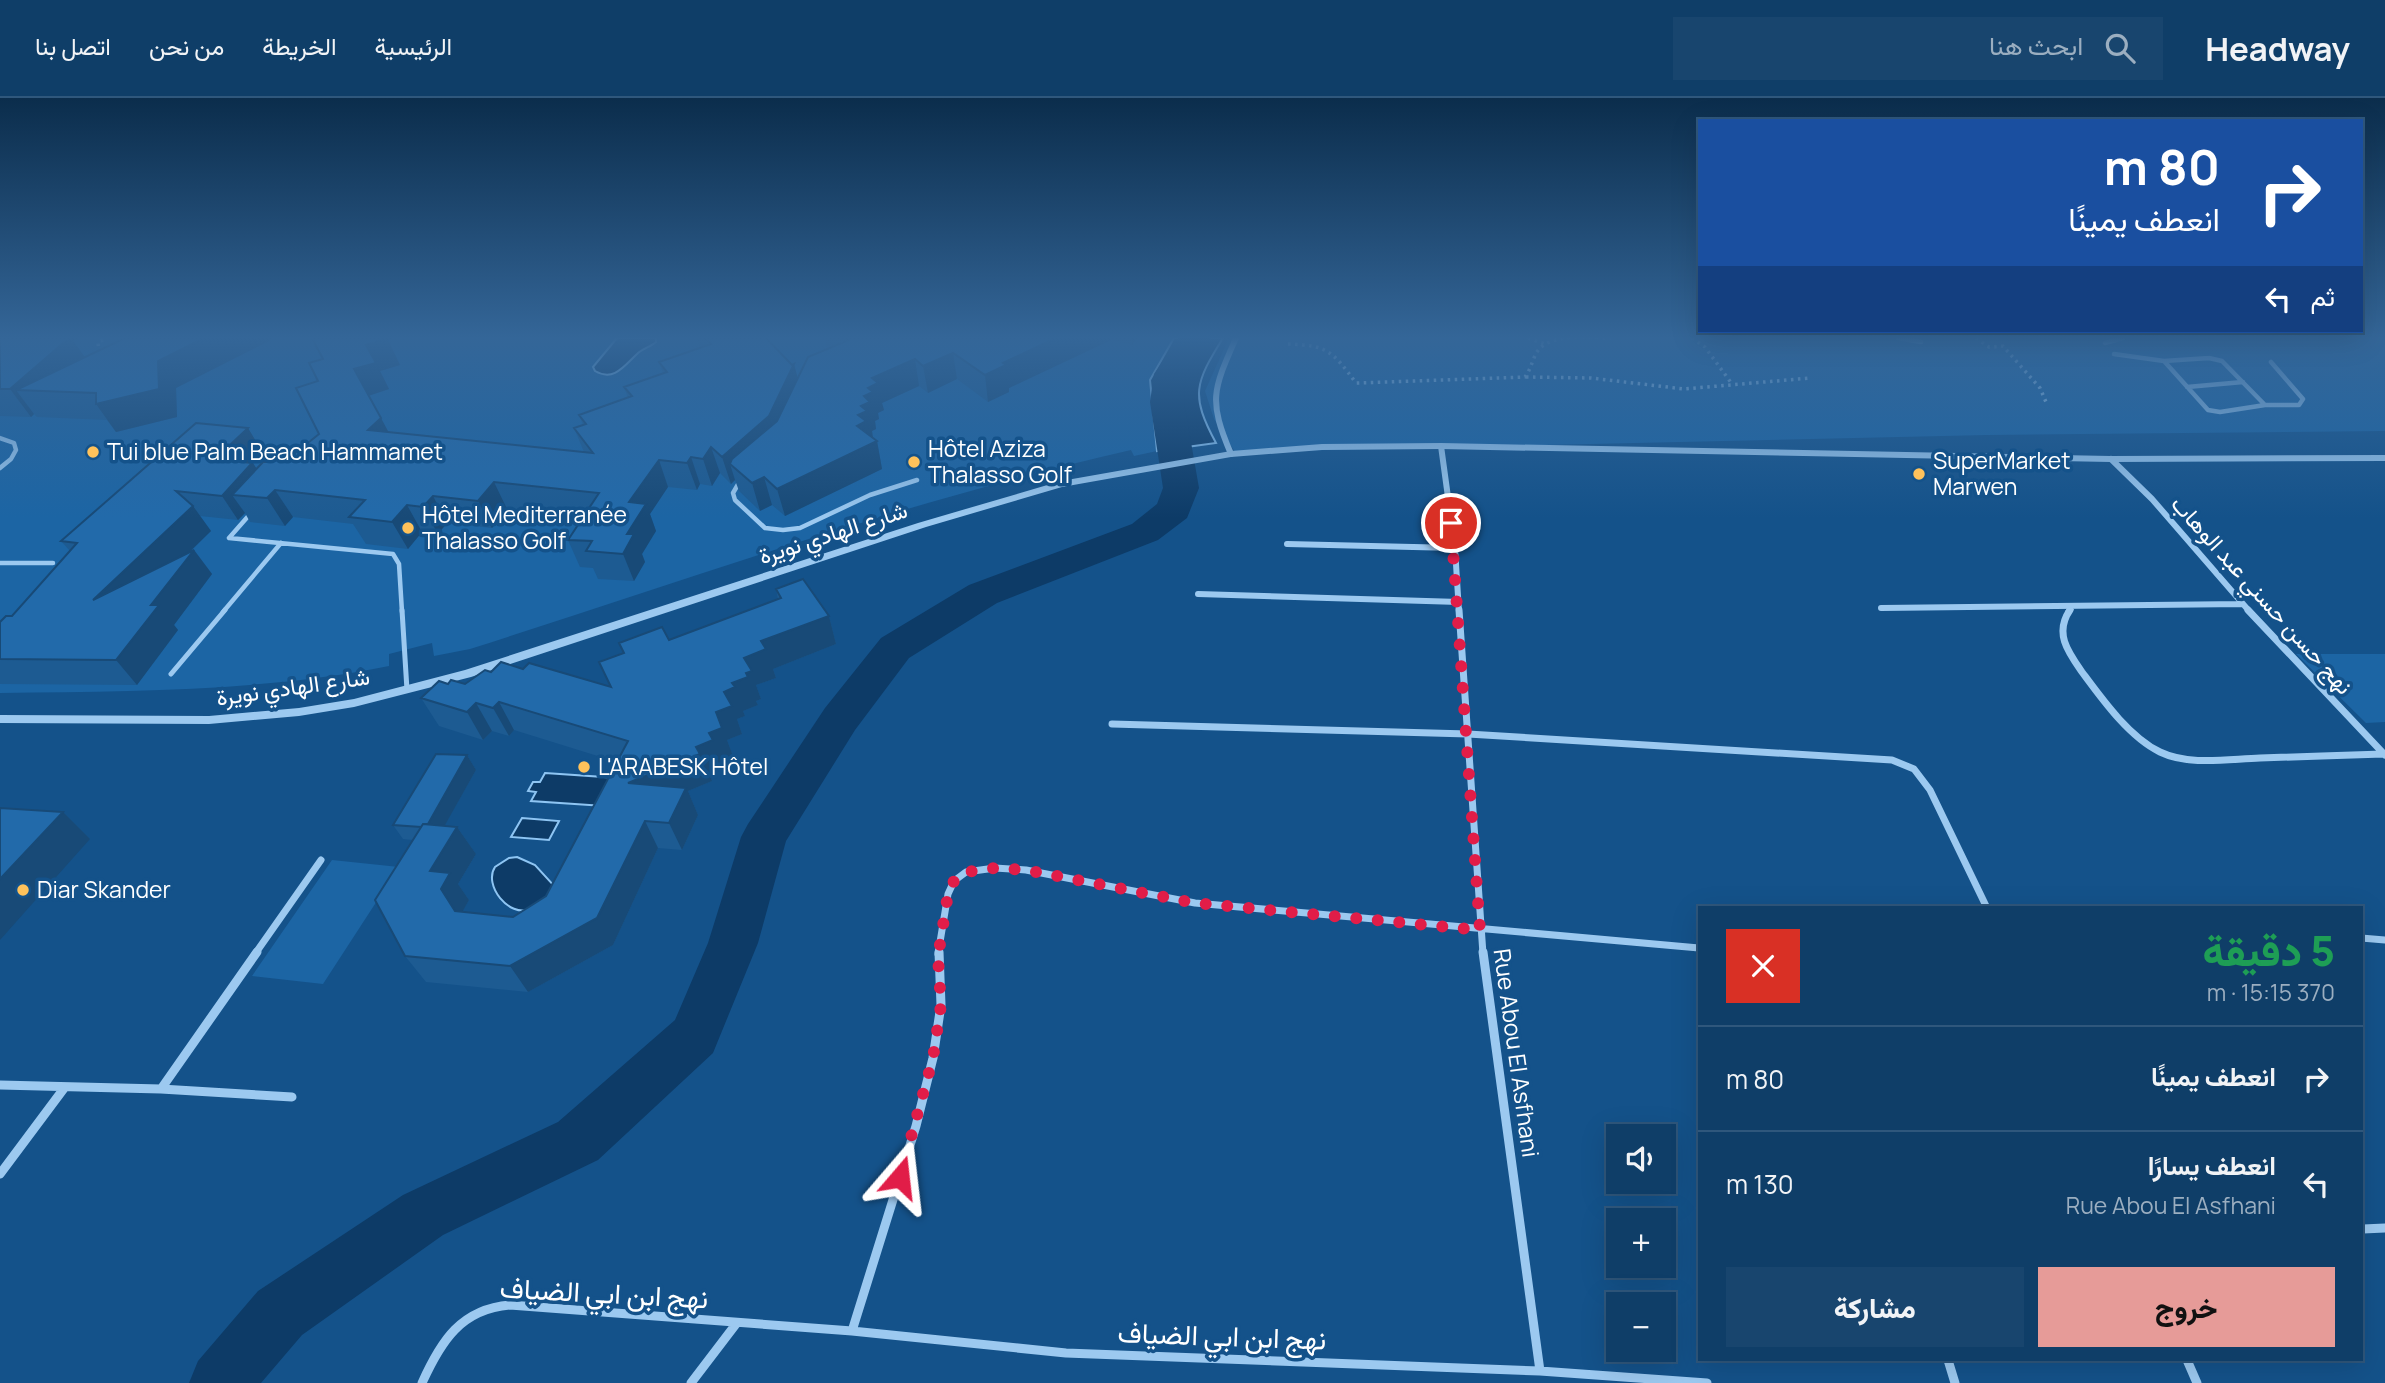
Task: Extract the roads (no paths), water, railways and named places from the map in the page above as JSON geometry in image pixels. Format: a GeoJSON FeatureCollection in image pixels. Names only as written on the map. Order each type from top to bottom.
{"type":"FeatureCollection","features":[{"type":"Feature","properties":{"kind":"street"},"geometry":{"type":"LineString","coordinates":[[1214,398],[1216,417],[1231,454]]}},
{"type":"Feature","properties":{"kind":"street","name":"شارع الهادي نويرة"},"geometry":{"type":"LineString","coordinates":[[0,719],[209,720],[299,712],[407,690],[467,674],[922,526],[1061,484],[1218,455],[1322,447],[1441,446],[2111,458],[2385,458]]}},
{"type":"Feature","properties":{"kind":"street","name":"Rue Abou El Asfhani"},"geometry":{"type":"LineString","coordinates":[[1441,446],[1455,548],[1480,930],[1540,1371]]}},
{"type":"Feature","properties":{"kind":"street","name":"نهج حسن حسني عبد الوهاب"},"geometry":{"type":"LineString","coordinates":[[2111,458],[2152,499],[2243,604],[2384,755]]}},
{"type":"Feature","properties":{"kind":"street"},"geometry":{"type":"LineString","coordinates":[[1287,544],[1455,548]]}},
{"type":"Feature","properties":{"kind":"street"},"geometry":{"type":"LineString","coordinates":[[1198,594],[1459,603]]}},
{"type":"Feature","properties":{"kind":"street"},"geometry":{"type":"LineString","coordinates":[[1881,608],[2243,604]]}},
{"type":"Feature","properties":{"kind":"street"},"geometry":{"type":"LineString","coordinates":[[2072,607],[2066,613],[2062,629],[2070,657],[2140,738],[2165,755],[2196,760],[2384,755]]}},
{"type":"Feature","properties":{"kind":"street"},"geometry":{"type":"LineString","coordinates":[[1112,724],[1468,734],[1892,760],[1914,769],[1930,790],[1986,906]]}},
{"type":"Feature","properties":{"kind":"street"},"geometry":{"type":"LineString","coordinates":[[161,1089],[321,860]]}},
{"type":"Feature","properties":{"kind":"street"},"geometry":{"type":"LineString","coordinates":[[852,1331],[916,1126],[933,1058],[941,1005],[938,957],[948,894],[954,881],[966,872],[995,868],[1026,870],[1195,903],[1480,930],[1698,947]]}},
{"type":"Feature","properties":{"kind":"street"},"geometry":{"type":"LineString","coordinates":[[2363,938],[2385,940]]}},
{"type":"Feature","properties":{"kind":"street"},"geometry":{"type":"LineString","coordinates":[[0,1085],[161,1089],[292,1097]]}},
{"type":"Feature","properties":{"kind":"street"},"geometry":{"type":"LineString","coordinates":[[0,1174],[65,1087]]}},
{"type":"Feature","properties":{"kind":"street"},"geometry":{"type":"LineString","coordinates":[[2363,1229],[2385,1228]]}},
{"type":"Feature","properties":{"kind":"street","name":"نهج ابن ابي الضياف"},"geometry":{"type":"LineString","coordinates":[[422,1383],[431,1361],[465,1321],[487,1307],[510,1305],[852,1331],[1066,1353],[1540,1371],[1707,1383]]}},
{"type":"Feature","properties":{"kind":"street","name":"نهج ابن ابي الضياف"},"geometry":{"type":"LineString","coordinates":[[691,1383],[736,1324]]}},
{"type":"Feature","properties":{"kind":"street"},"geometry":{"type":"LineString","coordinates":[[1948,1361],[1955,1383]]}},
{"type":"Feature","properties":{"kind":"street"},"geometry":{"type":"LineString","coordinates":[[2187,1361],[2197,1383]]}},
{"type":"Feature","properties":{"kind":"lane"},"geometry":{"type":"LineString","coordinates":[[2197,398],[2208,410],[2220,412],[2265,405],[2299,405],[2302,398]]}},
{"type":"Feature","properties":{"kind":"lane"},"geometry":{"type":"LineString","coordinates":[[2258,398],[2265,405]]}},
{"type":"Feature","properties":{"kind":"lane"},"geometry":{"type":"LineString","coordinates":[[0,438],[14,443],[16,450],[11,459],[0,468]]}},
{"type":"Feature","properties":{"kind":"lane"},"geometry":{"type":"LineString","coordinates":[[744,477],[736,484],[733,493],[735,500],[765,528],[783,530],[800,527],[870,495],[917,480]]}},
{"type":"Feature","properties":{"kind":"lane"},"geometry":{"type":"LineString","coordinates":[[257,507],[229,538],[393,554],[399,564],[407,690]]}},
{"type":"Feature","properties":{"kind":"lane"},"geometry":{"type":"LineString","coordinates":[[172,674],[281,543]]}},
{"type":"Feature","properties":{"kind":"lane"},"geometry":{"type":"LineString","coordinates":[[0,564],[53,563]]}},
{"type":"Feature","properties":{"kind":"waterway"},"geometry":{"type":"LineString","coordinates":[[220,1383],[280,1313],[423,1215],[578,1141],[694,1036],[733,943],[764,837],[840,719],[895,648],[983,594],[1145,532],[1174,510],[1181,488],[1167,398]]}},
{"type":"Feature","properties":{"kind":"place","name":"Tui blue Palm Beach Hammamet"},"geometry":{"type":"Point","coordinates":[93,452]}},
{"type":"Feature","properties":{"kind":"place","name":"Hôtel Aziza Thalasso Golf"},"geometry":{"type":"Point","coordinates":[914,462]}},
{"type":"Feature","properties":{"kind":"place","name":"SuperMarket Marwen"},"geometry":{"type":"Point","coordinates":[1919,474]}},
{"type":"Feature","properties":{"kind":"place","name":"Hôtel Mediterranée Thalasso Golf"},"geometry":{"type":"Point","coordinates":[408,528]}},
{"type":"Feature","properties":{"kind":"place","name":"L'ARABESK Hôtel"},"geometry":{"type":"Point","coordinates":[584,767]}},
{"type":"Feature","properties":{"kind":"place","name":"Diar Skander"},"geometry":{"type":"Point","coordinates":[23,890]}}]}
